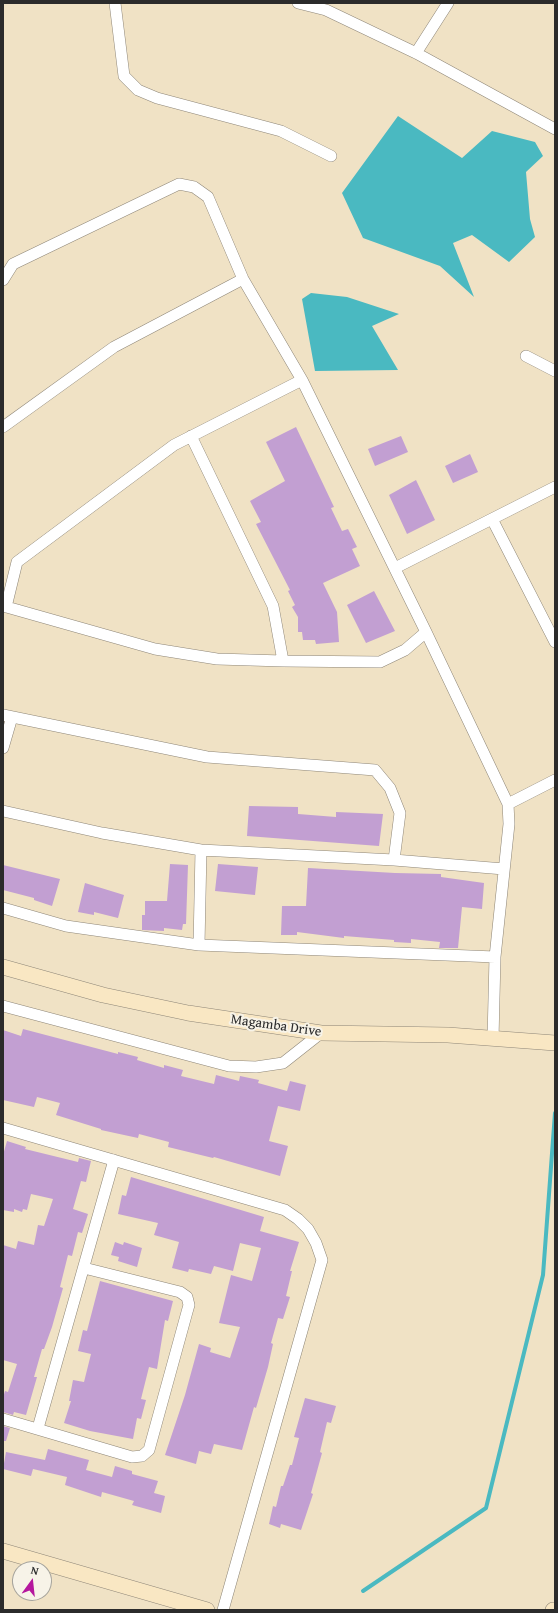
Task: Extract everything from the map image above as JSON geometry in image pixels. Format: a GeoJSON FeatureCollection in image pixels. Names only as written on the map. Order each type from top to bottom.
{"type":"FeatureCollection","features":[{"type":"Feature","properties":{"kind":"street"},"geometry":{"type":"LineString","coordinates":[[115,3],[124,76],[138,90],[157,98],[281,130],[330,156]]}},
{"type":"Feature","properties":{"kind":"street"},"geometry":{"type":"LineString","coordinates":[[298,3],[326,10],[416,53],[555,129]]}},
{"type":"Feature","properties":{"kind":"street"},"geometry":{"type":"LineString","coordinates":[[416,53],[448,3]]}},
{"type":"Feature","properties":{"kind":"street"},"geometry":{"type":"LineString","coordinates":[[3,280],[13,264],[179,184],[194,187],[208,197],[243,279],[302,380],[395,568],[508,804],[509,824],[496,957],[493,1039]]}},
{"type":"Feature","properties":{"kind":"street"},"geometry":{"type":"LineString","coordinates":[[3,427],[114,347],[243,279]]}},
{"type":"Feature","properties":{"kind":"street"},"geometry":{"type":"LineString","coordinates":[[526,356],[555,371]]}},
{"type":"Feature","properties":{"kind":"street"},"geometry":{"type":"LineString","coordinates":[[302,380],[174,445],[17,562],[4,607],[155,649],[217,658],[283,661],[380,662],[405,650],[426,632]]}},
{"type":"Feature","properties":{"kind":"street"},"geometry":{"type":"LineString","coordinates":[[191,436],[274,606],[283,661]]}},
{"type":"Feature","properties":{"kind":"street"},"geometry":{"type":"LineString","coordinates":[[395,568],[555,487]]}},
{"type":"Feature","properties":{"kind":"street"},"geometry":{"type":"LineString","coordinates":[[492,519],[555,642]]}},
{"type":"Feature","properties":{"kind":"street"},"geometry":{"type":"LineString","coordinates":[[3,748],[7,716],[206,757],[375,770],[390,788],[400,813],[394,860]]}},
{"type":"Feature","properties":{"kind":"street"},"geometry":{"type":"LineString","coordinates":[[508,804],[555,780]]}},
{"type":"Feature","properties":{"kind":"street"},"geometry":{"type":"LineString","coordinates":[[3,810],[102,833],[201,850],[394,860],[504,869]]}},
{"type":"Feature","properties":{"kind":"street"},"geometry":{"type":"LineString","coordinates":[[198,945],[201,850]]}},
{"type":"Feature","properties":{"kind":"street"},"geometry":{"type":"LineString","coordinates":[[3,908],[66,926],[198,945],[496,957]]}},
{"type":"Feature","properties":{"kind":"street","name":"Magamba Drive"},"geometry":{"type":"LineString","coordinates":[[3,967],[103,995],[180,1011],[321,1033],[448,1035],[555,1043]]}},
{"type":"Feature","properties":{"kind":"street"},"geometry":{"type":"LineString","coordinates":[[3,1006],[229,1066],[256,1067],[283,1063],[321,1033]]}},
{"type":"Feature","properties":{"kind":"street"},"geometry":{"type":"LineString","coordinates":[[3,1128],[285,1210],[298,1219],[308,1230],[316,1243],[322,1260],[223,1610]]}},
{"type":"Feature","properties":{"kind":"street"},"geometry":{"type":"LineString","coordinates":[[38,1428],[114,1160]]}},
{"type":"Feature","properties":{"kind":"street"},"geometry":{"type":"LineString","coordinates":[[3,1419],[38,1428],[132,1457],[142,1456],[149,1450],[187,1312],[187,1297],[180,1292],[84,1268]]}},
{"type":"Feature","properties":{"kind":"street"},"geometry":{"type":"LineString","coordinates":[[3,1551],[172,1605],[208,1610]]}},
{"type":"Feature","properties":{"kind":"water"},"geometry":{"type":"Polygon","coordinates":[[[398,116],[462,158],[492,131],[535,142],[543,156],[526,172],[530,219],[535,237],[509,262],[472,235],[453,243],[474,297],[440,266],[363,238],[342,193],[398,116]]]}},
{"type":"Feature","properties":{"kind":"water"},"geometry":{"type":"Polygon","coordinates":[[[311,293],[347,297],[399,314],[372,326],[398,370],[315,371],[302,299],[311,293]]]}},
{"type":"Feature","properties":{"kind":"building"},"geometry":{"type":"Polygon","coordinates":[[[296,427],[334,507],[331,508],[342,531],[348,529],[357,547],[352,549],[360,566],[323,583],[337,612],[339,642],[316,644],[315,640],[303,640],[302,632],[298,632],[298,617],[292,607],[295,605],[288,591],[290,590],[256,524],[261,522],[250,501],[285,481],[266,442],[296,427]]]}},
{"type":"Feature","properties":{"kind":"building"},"geometry":{"type":"Polygon","coordinates":[[[401,436],[408,452],[375,466],[368,449],[401,436]]]}},
{"type":"Feature","properties":{"kind":"building"},"geometry":{"type":"Polygon","coordinates":[[[470,454],[478,472],[453,483],[445,466],[470,454]]]}},
{"type":"Feature","properties":{"kind":"building"},"geometry":{"type":"Polygon","coordinates":[[[416,480],[435,520],[407,534],[389,495],[416,480]]]}},
{"type":"Feature","properties":{"kind":"building"},"geometry":{"type":"Polygon","coordinates":[[[374,591],[395,631],[366,643],[347,605],[374,591]]]}},
{"type":"Feature","properties":{"kind":"building"},"geometry":{"type":"Polygon","coordinates":[[[249,806],[298,807],[298,814],[336,817],[336,812],[383,814],[379,846],[247,836],[249,806]]]}},
{"type":"Feature","properties":{"kind":"building"},"geometry":{"type":"Polygon","coordinates":[[[170,864],[188,865],[186,924],[183,924],[182,930],[164,928],[164,931],[142,930],[142,915],[145,915],[145,901],[167,901],[170,864]]]}},
{"type":"Feature","properties":{"kind":"building"},"geometry":{"type":"Polygon","coordinates":[[[218,864],[258,867],[255,895],[215,891],[218,864]]]}},
{"type":"Feature","properties":{"kind":"building"},"geometry":{"type":"Polygon","coordinates":[[[3,865],[60,879],[52,906],[34,900],[34,898],[3,890],[3,865]]]}},
{"type":"Feature","properties":{"kind":"building"},"geometry":{"type":"Polygon","coordinates":[[[308,868],[441,874],[441,877],[484,883],[482,909],[462,907],[458,948],[439,948],[440,942],[411,939],[411,943],[394,942],[394,940],[344,936],[344,938],[297,932],[297,935],[281,935],[282,906],[306,906],[308,868]]]}},
{"type":"Feature","properties":{"kind":"building"},"geometry":{"type":"Polygon","coordinates":[[[85,883],[124,895],[118,918],[94,912],[94,915],[78,912],[85,883]]]}},
{"type":"Feature","properties":{"kind":"building"},"geometry":{"type":"Polygon","coordinates":[[[23,1029],[118,1054],[118,1052],[138,1057],[137,1060],[164,1068],[164,1065],[183,1070],[181,1076],[214,1084],[216,1075],[239,1081],[240,1076],[259,1080],[258,1083],[287,1091],[290,1081],[306,1085],[300,1111],[278,1106],[269,1141],[288,1146],[280,1176],[214,1157],[168,1147],[169,1142],[139,1134],[138,1138],[101,1130],[56,1115],[60,1103],[37,1097],[34,1107],[3,1100],[3,1030],[21,1036],[23,1029]]]}},
{"type":"Feature","properties":{"kind":"building"},"geometry":{"type":"Polygon","coordinates":[[[7,1141],[26,1147],[25,1149],[78,1162],[79,1158],[91,1161],[86,1182],[81,1181],[73,1209],[88,1214],[82,1233],[78,1232],[72,1256],[68,1255],[60,1287],[63,1288],[52,1327],[44,1349],[42,1349],[34,1377],[37,1377],[26,1415],[14,1412],[13,1415],[3,1412],[3,1398],[5,1391],[8,1392],[17,1364],[3,1360],[3,1245],[16,1249],[18,1241],[34,1245],[38,1225],[44,1226],[53,1199],[31,1194],[27,1210],[23,1209],[22,1212],[14,1209],[14,1212],[3,1210],[3,1155],[7,1141]]]}},
{"type":"Feature","properties":{"kind":"building"},"geometry":{"type":"Polygon","coordinates":[[[131,1177],[264,1217],[260,1231],[299,1242],[290,1271],[292,1271],[286,1296],[290,1297],[283,1319],[278,1318],[271,1343],[273,1344],[268,1367],[256,1408],[254,1407],[242,1450],[214,1444],[211,1454],[199,1451],[196,1464],[165,1455],[185,1395],[199,1344],[211,1348],[210,1352],[230,1358],[240,1327],[219,1323],[231,1275],[252,1281],[261,1248],[240,1243],[233,1271],[214,1266],[211,1274],[189,1269],[188,1272],[172,1268],[179,1242],[154,1235],[158,1223],[118,1214],[122,1195],[126,1196],[131,1177]]]}},
{"type":"Feature","properties":{"kind":"building"},"geometry":{"type":"Polygon","coordinates":[[[115,1242],[123,1245],[124,1242],[142,1248],[137,1267],[118,1261],[119,1257],[111,1255],[115,1242]]]}},
{"type":"Feature","properties":{"kind":"building"},"geometry":{"type":"Polygon","coordinates":[[[100,1281],[173,1301],[168,1321],[165,1320],[157,1369],[149,1367],[141,1399],[146,1400],[141,1419],[137,1418],[133,1439],[90,1431],[64,1423],[71,1401],[69,1401],[73,1380],[84,1382],[91,1354],[78,1351],[83,1330],[87,1331],[100,1281]]]}},
{"type":"Feature","properties":{"kind":"building"},"geometry":{"type":"Polygon","coordinates":[[[305,1398],[336,1406],[331,1423],[327,1422],[320,1452],[322,1453],[311,1493],[313,1494],[301,1530],[281,1524],[280,1528],[269,1524],[273,1506],[276,1507],[281,1486],[283,1486],[290,1465],[292,1465],[299,1438],[294,1437],[305,1398]]]}},
{"type":"Feature","properties":{"kind":"building"},"geometry":{"type":"Polygon","coordinates":[[[3,1426],[10,1428],[6,1441],[3,1441],[3,1426]]]}},
{"type":"Feature","properties":{"kind":"building"},"geometry":{"type":"Polygon","coordinates":[[[48,1449],[89,1460],[86,1470],[112,1477],[115,1466],[132,1471],[132,1474],[158,1481],[154,1493],[165,1496],[161,1513],[132,1505],[134,1501],[102,1492],[101,1497],[65,1485],[67,1477],[33,1469],[31,1476],[3,1469],[6,1452],[45,1460],[48,1449]]]}},
{"type":"Feature","properties":{"kind":"waterway"},"geometry":{"type":"LineString","coordinates":[[363,1591],[486,1508],[543,1275],[555,1113]]}}]}
